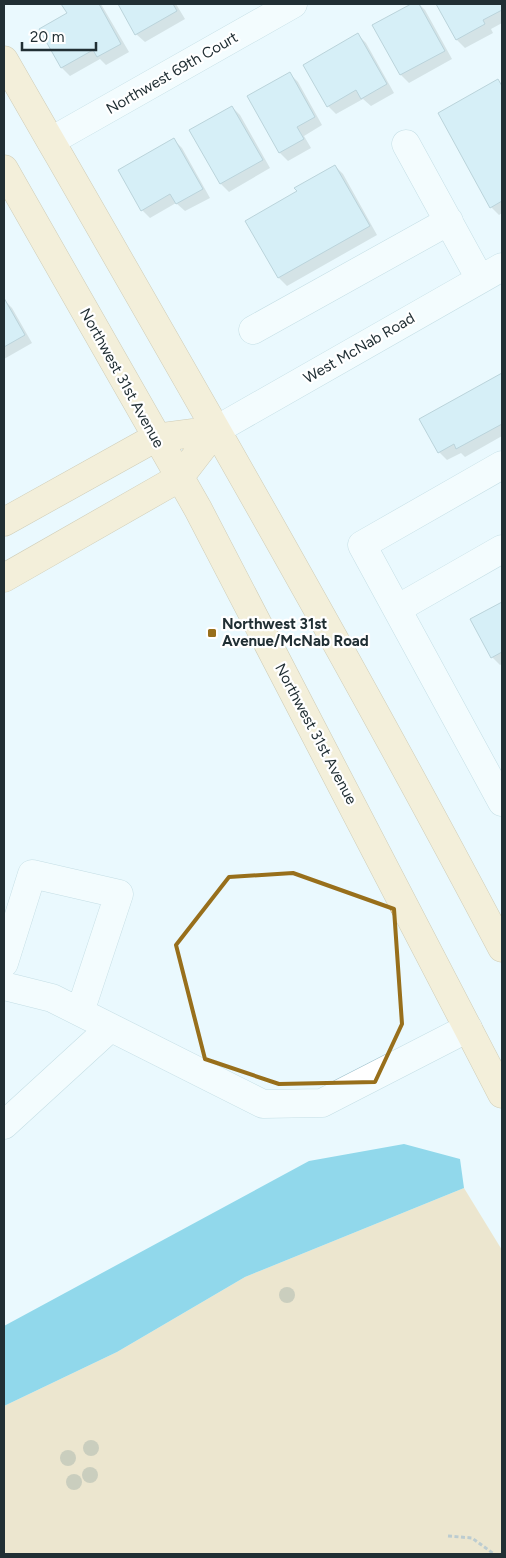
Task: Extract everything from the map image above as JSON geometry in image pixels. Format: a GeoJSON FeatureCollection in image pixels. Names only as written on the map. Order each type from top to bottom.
{"type":"FeatureCollection","features":[{"type":"Feature","properties":{"kind":"main road"},"geometry":{"type":"LineString","coordinates":[[4,60],[216,430],[244,475],[502,948]]}},
{"type":"Feature","properties":{"kind":"main road","name":"Northwest 31st Avenue"},"geometry":{"type":"LineString","coordinates":[[4,171],[155,438],[198,509],[502,1094]]}},
{"type":"Feature","properties":{"kind":"main road","name":"West McNab Road"},"geometry":{"type":"LineString","coordinates":[[4,522],[155,438],[216,430]]}},
{"type":"Feature","properties":{"kind":"main road","name":"West McNab Road"},"geometry":{"type":"LineString","coordinates":[[4,578],[179,478],[216,430]]}},
{"type":"Feature","properties":{"kind":"street","name":"Northwest 69th Court"},"geometry":{"type":"LineString","coordinates":[[51,141],[293,4]]}},
{"type":"Feature","properties":{"kind":"street"},"geometry":{"type":"LineString","coordinates":[[406,144],[449,221],[491,273]]}},
{"type":"Feature","properties":{"kind":"street"},"geometry":{"type":"LineString","coordinates":[[253,330],[449,221]]}},
{"type":"Feature","properties":{"kind":"street","name":"West McNab Road"},"geometry":{"type":"LineString","coordinates":[[216,430],[491,273]]}},
{"type":"Feature","properties":{"kind":"street"},"geometry":{"type":"LineString","coordinates":[[502,465],[362,545],[502,802]]}},
{"type":"Feature","properties":{"kind":"street"},"geometry":{"type":"LineString","coordinates":[[397,609],[502,549]]}},
{"type":"Feature","properties":{"kind":"street"},"geometry":{"type":"LineString","coordinates":[[4,963],[32,874],[119,894],[80,1012]]}},
{"type":"Feature","properties":{"kind":"street"},"geometry":{"type":"LineString","coordinates":[[4,986],[52,998],[263,1104],[322,1103],[468,1028]]}},
{"type":"Feature","properties":{"kind":"street"},"geometry":{"type":"LineString","coordinates":[[4,1125],[110,1028]]}},
{"type":"Feature","properties":{"kind":"path"},"geometry":{"type":"LineString","coordinates":[[448,1536],[472,1538],[494,1554]]}},
{"type":"Feature","properties":{"kind":"highlighted area"},"geometry":{"type":"Polygon","coordinates":[[[293,873],[394,909],[402,1024],[375,1082],[279,1084],[205,1059],[176,945],[229,877],[293,873]]]}},
{"type":"Feature","properties":{"kind":"shaded area"},"geometry":{"type":"Polygon","coordinates":[[[464,1188],[502,1250],[502,1554],[4,1554],[4,1406],[117,1352],[245,1277],[464,1188]]]}},
{"type":"Feature","properties":{"kind":"water"},"geometry":{"type":"Polygon","coordinates":[[[404,1144],[460,1159],[464,1188],[245,1277],[117,1352],[4,1406],[4,1326],[309,1161],[404,1144]]]}},
{"type":"Feature","properties":{"kind":"building"},"geometry":{"type":"Polygon","coordinates":[[[61,4],[99,4],[121,44],[97,57],[93,50],[61,68],[39,29],[67,13],[61,4]]]}},
{"type":"Feature","properties":{"kind":"building"},"geometry":{"type":"Polygon","coordinates":[[[118,4],[173,4],[177,11],[135,35],[118,4]]]}},
{"type":"Feature","properties":{"kind":"building"},"geometry":{"type":"Polygon","coordinates":[[[411,4],[419,4],[445,51],[400,75],[372,25],[411,4]]]}},
{"type":"Feature","properties":{"kind":"building"},"geometry":{"type":"Polygon","coordinates":[[[436,4],[502,4],[502,10],[483,20],[485,24],[456,40],[436,4]]]}},
{"type":"Feature","properties":{"kind":"building"},"geometry":{"type":"Polygon","coordinates":[[[358,33],[387,84],[361,99],[356,90],[327,107],[303,65],[358,33]]]}},
{"type":"Feature","properties":{"kind":"building"},"geometry":{"type":"Polygon","coordinates":[[[290,72],[315,117],[297,127],[304,139],[279,153],[247,96],[290,72]]]}},
{"type":"Feature","properties":{"kind":"building"},"geometry":{"type":"Polygon","coordinates":[[[498,79],[502,86],[502,201],[490,208],[438,113],[498,79]]]}},
{"type":"Feature","properties":{"kind":"building"},"geometry":{"type":"Polygon","coordinates":[[[232,106],[263,160],[220,184],[189,130],[232,106]]]}},
{"type":"Feature","properties":{"kind":"building"},"geometry":{"type":"Polygon","coordinates":[[[174,138],[203,189],[176,204],[170,194],[141,211],[118,170],[174,138]]]}},
{"type":"Feature","properties":{"kind":"building"},"geometry":{"type":"Polygon","coordinates":[[[335,165],[370,226],[278,278],[245,221],[297,191],[294,188],[335,165]]]}},
{"type":"Feature","properties":{"kind":"building"},"geometry":{"type":"Polygon","coordinates":[[[4,298],[25,335],[4,347],[4,298]]]}},
{"type":"Feature","properties":{"kind":"building"},"geometry":{"type":"Polygon","coordinates":[[[502,373],[502,424],[456,449],[454,444],[438,453],[419,419],[502,373]]]}},
{"type":"Feature","properties":{"kind":"building"},"geometry":{"type":"Polygon","coordinates":[[[502,602],[502,652],[491,658],[470,619],[502,602]]]}},
{"type":"Feature","properties":{"kind":"place","name":"Northwest 31st Avenue/McNab Road"},"geometry":{"type":"Point","coordinates":[212,633]}}]}
